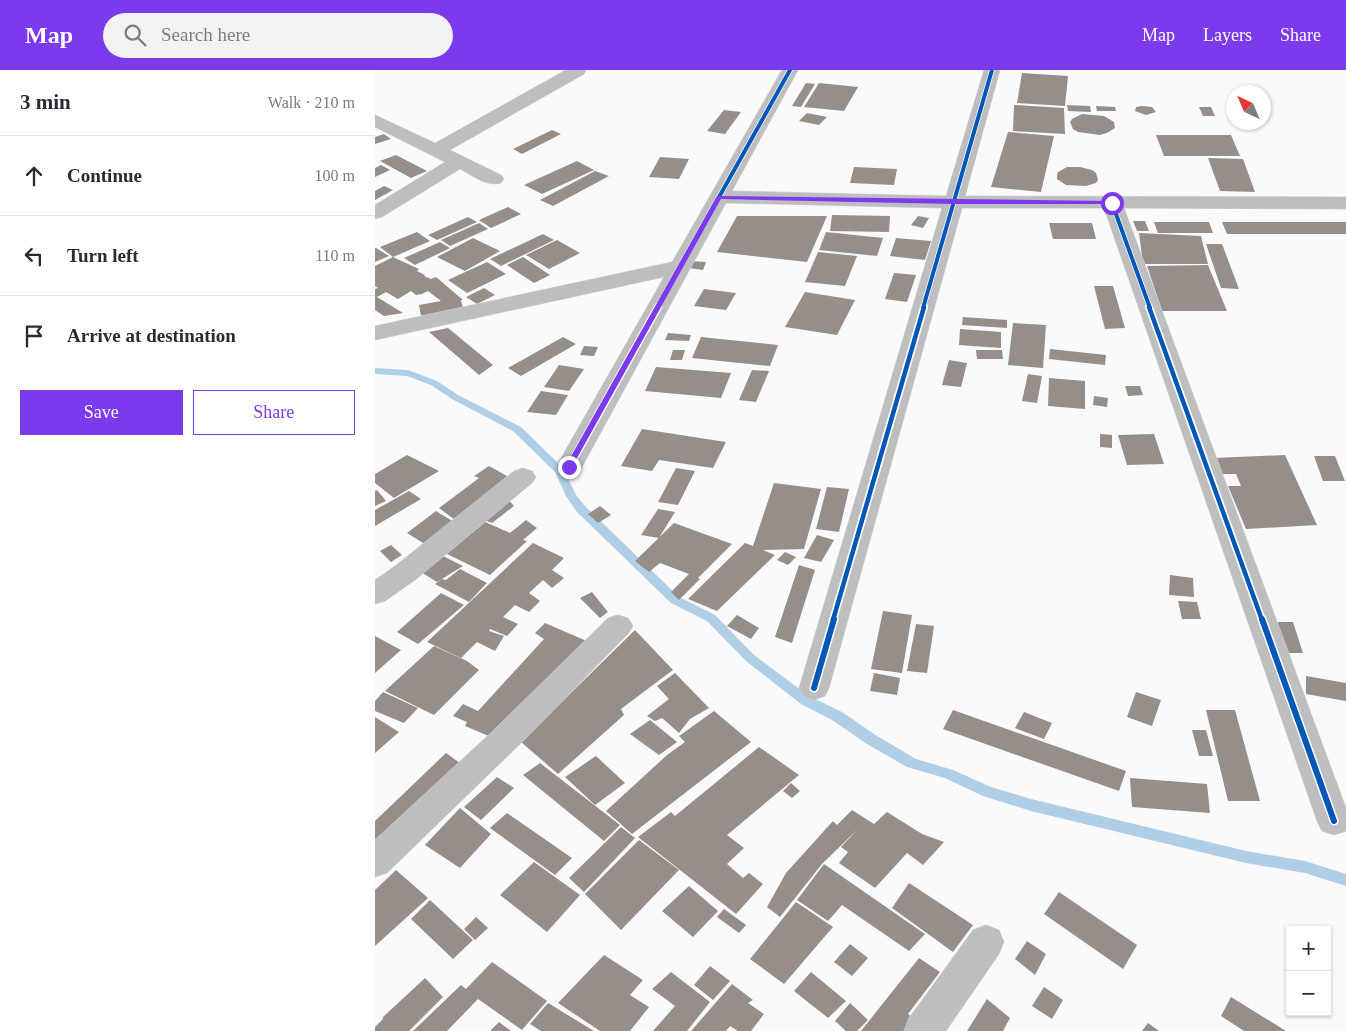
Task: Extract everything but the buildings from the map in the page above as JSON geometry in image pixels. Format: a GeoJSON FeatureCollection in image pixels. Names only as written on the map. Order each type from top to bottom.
{"type":"FeatureCollection","features":[{"type":"Feature","properties":{"kind":"street"},"geometry":{"type":"LineString","coordinates":[[436,150],[578,70]]}},
{"type":"Feature","properties":{"kind":"street"},"geometry":{"type":"LineString","coordinates":[[569,467],[790,70]]}},
{"type":"Feature","properties":{"kind":"street"},"geometry":{"type":"LineString","coordinates":[[813,688],[992,70]]}},
{"type":"Feature","properties":{"kind":"street"},"geometry":{"type":"LineString","coordinates":[[375,120],[494,179]]}},
{"type":"Feature","properties":{"kind":"street"},"geometry":{"type":"LineString","coordinates":[[375,213],[459,162]]}},
{"type":"Feature","properties":{"kind":"street"},"geometry":{"type":"LineString","coordinates":[[719,197],[954,202],[1346,203]]}},
{"type":"Feature","properties":{"kind":"street"},"geometry":{"type":"LineString","coordinates":[[1112,203],[1334,820]]}},
{"type":"Feature","properties":{"kind":"street"},"geometry":{"type":"LineString","coordinates":[[375,333],[680,268]]}},
{"type":"Feature","properties":{"kind":"street"},"geometry":{"type":"LineString","coordinates":[[375,594],[405,573],[523,477]]}},
{"type":"Feature","properties":{"kind":"street"},"geometry":{"type":"LineString","coordinates":[[375,862],[507,737],[618,626]]}},
{"type":"Feature","properties":{"kind":"street"},"geometry":{"type":"LineString","coordinates":[[923,1031],[986,942]]}},
{"type":"Feature","properties":{"kind":"waterway"},"geometry":{"type":"LineString","coordinates":[[375,371],[408,373],[434,383],[455,397],[517,429],[559,470],[571,496],[581,509],[675,600],[711,618],[750,658],[805,700],[837,716],[872,740],[912,763],[948,774],[988,792],[1031,805],[1246,857],[1305,867],[1346,880]]}},
{"type":"Feature","properties":{"kind":"cycle path"},"geometry":{"type":"LineString","coordinates":[[569,467],[790,70]]}},
{"type":"Feature","properties":{"kind":"cycle path"},"geometry":{"type":"LineString","coordinates":[[814,688],[992,70]]}},
{"type":"Feature","properties":{"kind":"cycle path"},"geometry":{"type":"LineString","coordinates":[[1112,203],[1334,821]]}},
{"type":"Feature","properties":{"kind":"route"},"geometry":{"type":"LineString","coordinates":[[569,467],[719,197],[1112,203]]}}]}
